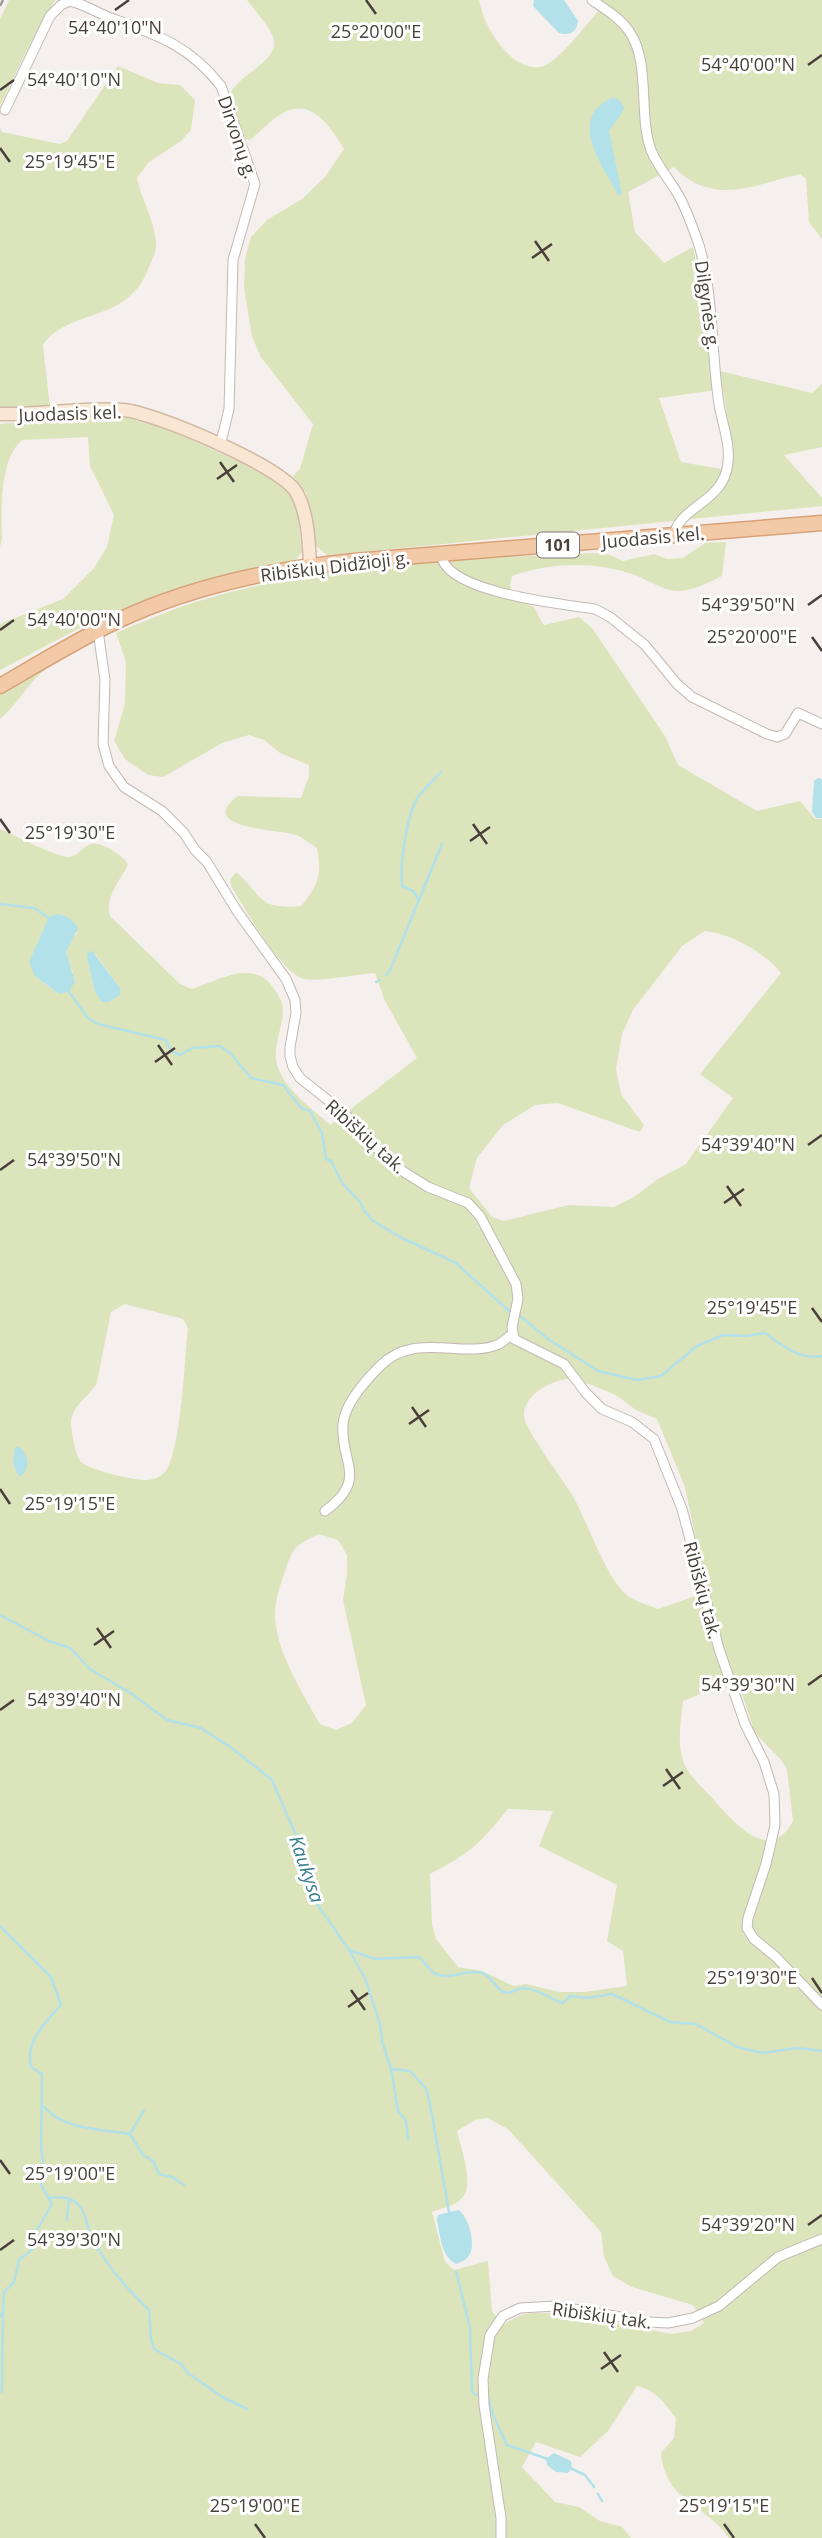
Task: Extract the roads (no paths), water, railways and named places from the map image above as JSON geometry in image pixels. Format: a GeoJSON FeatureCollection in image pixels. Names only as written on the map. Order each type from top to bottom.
{"type":"FeatureCollection","features":[{"type":"Feature","properties":{"kind":"main road","name":"Juodasis kel."},"geometry":{"type":"LineString","coordinates":[[441,554],[822,523]]}},
{"type":"Feature","properties":{"kind":"main road","name":"Ribiškių Didžioji g."},"geometry":{"type":"LineString","coordinates":[[0,686],[98,631],[139,612],[214,586],[310,566],[441,554]]}},
{"type":"Feature","properties":{"kind":"street","name":"Dilgynės g."},"geometry":{"type":"LineString","coordinates":[[592,0],[622,23],[636,45],[651,149],[684,209],[706,276],[719,403],[729,463],[719,487],[709,500],[680,520],[675,527],[674,536]]}},
{"type":"Feature","properties":{"kind":"street","name":"Dirvonų g."},"geometry":{"type":"LineString","coordinates":[[5,110],[51,16],[61,5],[70,1],[109,18],[146,29],[177,45],[221,86],[255,184],[233,260],[229,409],[220,446]]}},
{"type":"Feature","properties":{"kind":"street","name":"Juodasis kel."},"geometry":{"type":"LineString","coordinates":[[0,414],[102,410],[140,412],[220,446],[275,473],[293,487],[298,494],[302,511],[310,566]]}},
{"type":"Feature","properties":{"kind":"street"},"geometry":{"type":"LineString","coordinates":[[441,554],[442,562],[449,570],[486,589],[595,609],[603,613],[645,645],[677,684],[692,697],[767,734],[777,737],[785,734],[799,713],[822,724]]}},
{"type":"Feature","properties":{"kind":"street","name":"Ribiškių tak."},"geometry":{"type":"LineString","coordinates":[[98,631],[106,680],[103,744],[109,766],[124,787],[162,811],[184,833],[207,862],[237,911],[286,979],[295,1000],[296,1013],[290,1056],[300,1078],[344,1113],[394,1165],[428,1187],[468,1203],[480,1216],[516,1284],[518,1299],[512,1334],[518,1342],[564,1364],[602,1409],[632,1422],[654,1439],[682,1509],[719,1648],[745,1724],[764,1762],[774,1794],[775,1825],[747,1928],[754,1939],[776,1957],[822,2005]]}},
{"type":"Feature","properties":{"kind":"street"},"geometry":{"type":"LineString","coordinates":[[325,1511],[344,1496],[350,1475],[343,1424],[347,1410],[382,1364],[410,1349],[486,1348],[499,1344],[512,1334]]}},
{"type":"Feature","properties":{"kind":"street","name":"Ribiškių tak."},"geometry":{"type":"LineString","coordinates":[[500,2538],[501,2518],[484,2405],[483,2379],[490,2335],[503,2316],[520,2308],[544,2306],[650,2322],[668,2323],[692,2318],[719,2306],[778,2257],[822,2239]]}},
{"type":"Feature","properties":{"kind":"water"},"geometry":{"type":"Polygon","coordinates":[[[534,0],[564,0],[578,21],[576,28],[569,33],[559,33],[533,6],[534,0]]]}},
{"type":"Feature","properties":{"kind":"water"},"geometry":{"type":"Polygon","coordinates":[[[612,98],[618,99],[624,107],[609,131],[622,194],[619,196],[592,144],[590,130],[591,118],[598,107],[612,98]]]}},
{"type":"Feature","properties":{"kind":"water"},"geometry":{"type":"Polygon","coordinates":[[[822,779],[822,818],[816,818],[812,812],[814,781],[822,779]]]}},
{"type":"Feature","properties":{"kind":"water"},"geometry":{"type":"Polygon","coordinates":[[[57,914],[69,918],[78,928],[66,952],[75,982],[68,992],[59,994],[35,976],[29,962],[49,917],[57,914]]]}},
{"type":"Feature","properties":{"kind":"water"},"geometry":{"type":"Polygon","coordinates":[[[92,951],[120,988],[120,995],[109,1002],[102,1002],[95,992],[87,958],[88,952],[92,951]]]}},
{"type":"Feature","properties":{"kind":"water"},"geometry":{"type":"Polygon","coordinates":[[[15,1447],[22,1450],[27,1462],[27,1467],[19,1477],[13,1464],[15,1447]]]}},
{"type":"Feature","properties":{"kind":"water"},"geometry":{"type":"Polygon","coordinates":[[[458,2210],[468,2223],[472,2249],[469,2256],[456,2264],[444,2250],[437,2219],[438,2215],[458,2210]]]}},
{"type":"Feature","properties":{"kind":"water"},"geometry":{"type":"Polygon","coordinates":[[[554,2453],[571,2461],[572,2468],[568,2473],[556,2472],[547,2465],[546,2459],[554,2453]]]}},
{"type":"Feature","properties":{"kind":"waterway"},"geometry":{"type":"LineString","coordinates":[[418,899],[413,891],[402,886],[405,840],[410,816],[418,797],[441,772]]}},
{"type":"Feature","properties":{"kind":"waterway"},"geometry":{"type":"LineString","coordinates":[[386,975],[442,844]]}},
{"type":"Feature","properties":{"kind":"waterway"},"geometry":{"type":"LineString","coordinates":[[0,904],[34,908],[49,918]]}},
{"type":"Feature","properties":{"kind":"waterway"},"geometry":{"type":"LineString","coordinates":[[376,982],[380,980]]}},
{"type":"Feature","properties":{"kind":"waterway"},"geometry":{"type":"LineString","coordinates":[[67,989],[88,1018],[98,1024],[166,1040],[171,1051],[180,1055],[192,1048],[220,1046],[230,1053],[251,1078],[283,1085],[301,1108],[310,1111],[322,1133],[326,1159],[331,1161],[342,1183],[373,1221],[456,1263],[510,1312]]}},
{"type":"Feature","properties":{"kind":"waterway"},"geometry":{"type":"LineString","coordinates":[[520,1316],[548,1339],[598,1371],[637,1380],[661,1376],[697,1346],[723,1335],[765,1333],[799,1354],[822,1356]]}},
{"type":"Feature","properties":{"kind":"waterway","name":"Kaukysa"},"geometry":{"type":"LineString","coordinates":[[0,1615],[49,1641],[70,1648],[90,1669],[132,1694],[167,1720],[201,1728],[272,1780],[299,1842],[306,1876],[317,1890],[317,1904],[365,1978],[380,2024],[398,2111],[406,2121],[408,2140]]}},
{"type":"Feature","properties":{"kind":"waterway"},"geometry":{"type":"LineString","coordinates":[[0,1926],[51,1977],[61,2005],[38,2033],[30,2058],[31,2067],[42,2074],[41,2185],[52,2204],[36,2232],[39,2238],[34,2248],[19,2260],[14,2282],[4,2292],[3,2312],[0,2316]]}},
{"type":"Feature","properties":{"kind":"waterway"},"geometry":{"type":"LineString","coordinates":[[349,1950],[375,1959],[419,1957],[434,1973],[440,1975],[482,1973],[504,1992],[528,1988],[563,2003],[570,1996],[587,1998],[612,1994],[670,2022],[696,2024],[737,2047],[762,2053],[797,2048],[822,2051]]}},
{"type":"Feature","properties":{"kind":"waterway"},"geometry":{"type":"LineString","coordinates":[[391,2069],[410,2071],[426,2088],[449,2212]]}},
{"type":"Feature","properties":{"kind":"waterway"},"geometry":{"type":"LineString","coordinates":[[42,2105],[71,2124],[130,2134],[143,2155],[153,2161],[159,2174],[172,2177],[184,2185]]}},
{"type":"Feature","properties":{"kind":"waterway"},"geometry":{"type":"LineString","coordinates":[[130,2134],[144,2110]]}},
{"type":"Feature","properties":{"kind":"waterway"},"geometry":{"type":"LineString","coordinates":[[50,2198],[66,2198],[80,2206],[92,2237],[110,2267],[149,2310],[154,2349],[181,2364],[188,2373],[222,2397],[247,2409]]}},
{"type":"Feature","properties":{"kind":"waterway"},"geometry":{"type":"LineString","coordinates":[[67,2220],[69,2199]]}},
{"type":"Feature","properties":{"kind":"waterway"},"geometry":{"type":"LineString","coordinates":[[456,2271],[470,2328],[472,2392],[477,2395]]}},
{"type":"Feature","properties":{"kind":"waterway"},"geometry":{"type":"LineString","coordinates":[[2,2392],[3,2312]]}},
{"type":"Feature","properties":{"kind":"waterway"},"geometry":{"type":"LineString","coordinates":[[488,2396],[507,2445],[548,2459]]}},
{"type":"Feature","properties":{"kind":"waterway"},"geometry":{"type":"LineString","coordinates":[[570,2468],[585,2475],[594,2487]]}},
{"type":"Feature","properties":{"kind":"waterway"},"geometry":{"type":"LineString","coordinates":[[598,2494],[602,2501]]}},
{"type":"Feature","properties":{"kind":"railway"},"geometry":{"type":"LineString","coordinates":[[0,6],[3,0]]}}]}
